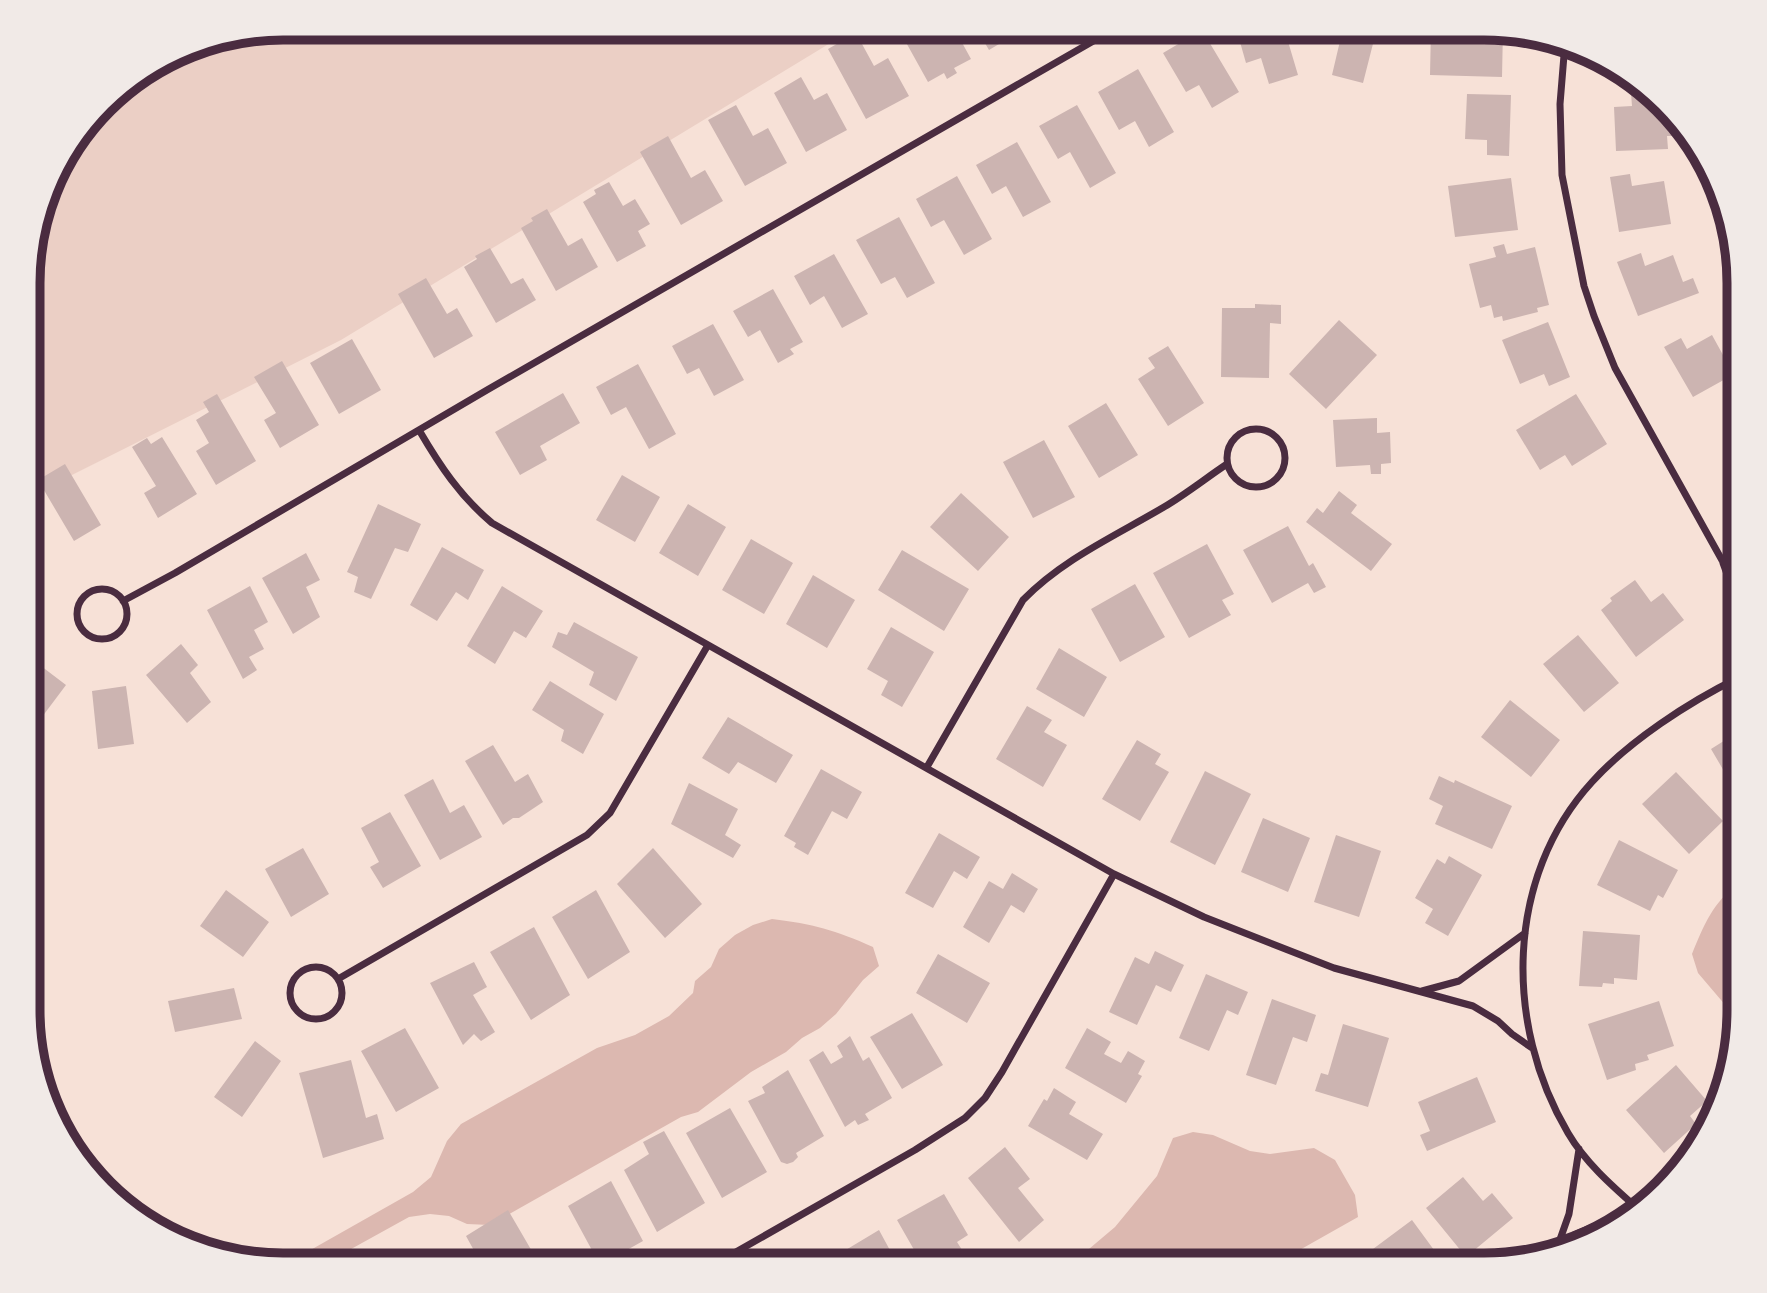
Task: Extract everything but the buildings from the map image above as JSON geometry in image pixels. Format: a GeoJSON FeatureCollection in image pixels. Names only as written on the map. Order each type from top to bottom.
{"type":"FeatureCollection","features":[{"type":"Feature","properties":{"kind":"street"},"geometry":{"type":"LineString","coordinates":[[123,601],[1094,41]]}},
{"type":"Feature","properties":{"kind":"street"},"geometry":{"type":"LineString","coordinates":[[1564,54],[1560,104],[1562,175],[1584,286],[1615,368],[1726,570]]}},
{"type":"Feature","properties":{"kind":"street"},"geometry":{"type":"LineString","coordinates":[[419,430],[451,482],[469,504],[492,523],[1114,874],[1203,917],[1334,968],[1474,1006],[1532,1048]]}},
{"type":"Feature","properties":{"kind":"street"},"geometry":{"type":"LineString","coordinates":[[1249,430],[1269,432],[1282,447],[1285,459],[1279,476],[1262,487],[1252,487],[1236,480],[1227,464],[1227,454],[1232,442],[1249,430]]}},
{"type":"Feature","properties":{"kind":"street"},"geometry":{"type":"LineString","coordinates":[[927,767],[1023,600],[1042,580],[1066,563],[1167,506],[1227,464]]}},
{"type":"Feature","properties":{"kind":"street"},"geometry":{"type":"LineString","coordinates":[[1723,562],[1726,565]]}},
{"type":"Feature","properties":{"kind":"street"},"geometry":{"type":"LineString","coordinates":[[98,589],[107,590],[117,594],[123,601],[127,612],[126,621],[119,633],[100,639],[84,632],[79,624],[78,607],[88,593],[98,589]]}},
{"type":"Feature","properties":{"kind":"street"},"geometry":{"type":"LineString","coordinates":[[338,979],[587,835],[610,813],[708,645]]}},
{"type":"Feature","properties":{"kind":"street"},"geometry":{"type":"LineString","coordinates":[[1632,1203],[1614,1189],[1569,1135],[1553,1103],[1532,1048],[1525,1015],[1522,958],[1525,933],[1533,891],[1549,848],[1562,823],[1591,782],[1627,748],[1726,684]]}},
{"type":"Feature","properties":{"kind":"street"},"geometry":{"type":"LineString","coordinates":[[735,1252],[915,1150],[965,1118],[985,1098],[1002,1072],[1114,874]]}},
{"type":"Feature","properties":{"kind":"street"},"geometry":{"type":"LineString","coordinates":[[1421,991],[1459,981],[1525,933]]}},
{"type":"Feature","properties":{"kind":"street"},"geometry":{"type":"LineString","coordinates":[[323,967],[338,979],[342,989],[341,999],[336,1010],[329,1015],[317,1019],[308,1018],[293,1005],[289,993],[291,984],[296,975],[304,969],[323,967]]}},
{"type":"Feature","properties":{"kind":"street"},"geometry":{"type":"LineString","coordinates":[[1560,1240],[1569,1214],[1580,1148]]}},
{"type":"Feature","properties":{"kind":"street"},"geometry":{"type":"LineString","coordinates":[[1574,1235],[1596,1225]]}},
{"type":"Feature","properties":{"kind":"shaded area"},"geometry":{"type":"Polygon","coordinates":[[[283,40],[834,40],[341,340],[40,491],[40,283],[42,251],[53,205],[81,148],[100,123],[135,90],[175,65],[235,45],[283,40]]]}},
{"type":"Feature","properties":{"kind":"shaded area"},"geometry":{"type":"Polygon","coordinates":[[[1726,894],[1726,1006],[1698,973],[1692,954],[1705,924],[1726,894]]]}},
{"type":"Feature","properties":{"kind":"shaded area"},"geometry":{"type":"Polygon","coordinates":[[[772,919],[824,928],[873,947],[879,966],[820,1028],[751,1072],[698,1112],[681,1117],[490,1225],[467,1224],[449,1216],[430,1214],[409,1217],[346,1252],[307,1252],[413,1192],[431,1177],[447,1141],[461,1124],[597,1048],[635,1035],[669,1016],[693,993],[695,981],[711,967],[719,949],[735,935],[772,919]]]}},
{"type":"Feature","properties":{"kind":"shaded area"},"geometry":{"type":"Polygon","coordinates":[[[1193,1132],[1213,1135],[1250,1151],[1270,1154],[1314,1148],[1335,1160],[1355,1195],[1358,1217],[1295,1253],[1085,1253],[1115,1227],[1157,1176],[1173,1138],[1193,1132]]]}}]}
